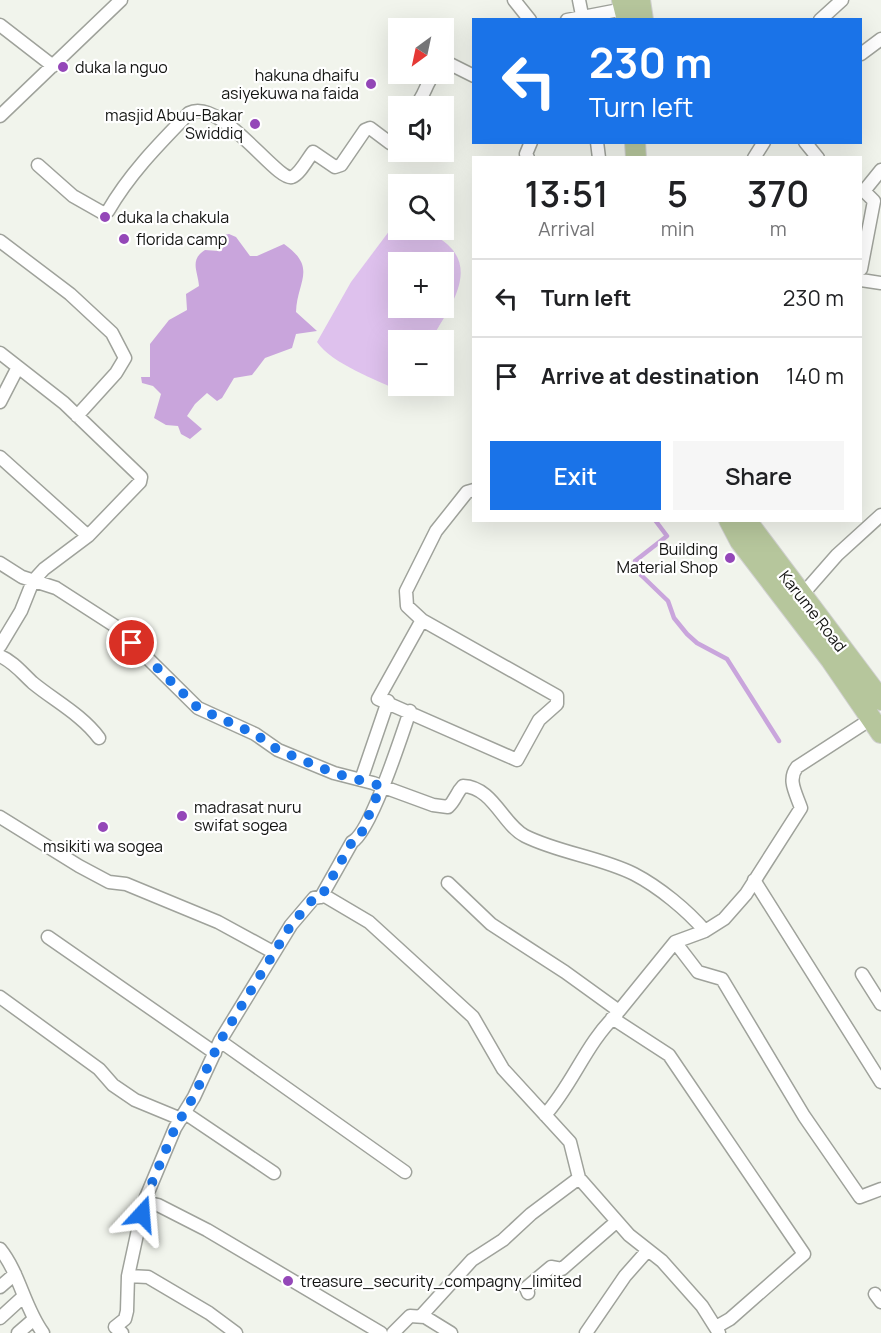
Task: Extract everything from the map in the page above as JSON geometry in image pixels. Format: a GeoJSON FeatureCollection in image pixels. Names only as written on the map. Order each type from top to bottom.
{"type":"FeatureCollection","features":[{"type":"Feature","properties":{"kind":"main road"},"geometry":{"type":"LineString","coordinates":[[628,7],[641,18]]}},
{"type":"Feature","properties":{"kind":"main road"},"geometry":{"type":"LineString","coordinates":[[730,522],[740,541],[876,726]]}},
{"type":"Feature","properties":{"kind":"main road","name":"Karume Road"},"geometry":{"type":"LineString","coordinates":[[747,522],[881,700]]}},
{"type":"Feature","properties":{"kind":"street"},"geometry":{"type":"LineString","coordinates":[[0,116],[121,0]]}},
{"type":"Feature","properties":{"kind":"street"},"geometry":{"type":"LineString","coordinates":[[514,0],[528,18]]}},
{"type":"Feature","properties":{"kind":"street"},"geometry":{"type":"LineString","coordinates":[[579,0],[583,17],[628,7]]}},
{"type":"Feature","properties":{"kind":"street"},"geometry":{"type":"LineString","coordinates":[[822,18],[842,0]]}},
{"type":"Feature","properties":{"kind":"street"},"geometry":{"type":"LineString","coordinates":[[0,25],[53,66]]}},
{"type":"Feature","properties":{"kind":"street"},"geometry":{"type":"LineString","coordinates":[[862,53],[881,39]]}},
{"type":"Feature","properties":{"kind":"street"},"geometry":{"type":"LineString","coordinates":[[454,67],[472,75]]}},
{"type":"Feature","properties":{"kind":"street"},"geometry":{"type":"LineString","coordinates":[[38,165],[73,196],[104,213],[108,211],[124,184],[149,154],[189,113],[197,110],[203,110],[232,128],[262,153],[283,176],[289,178],[295,176],[313,152],[336,167],[341,165],[365,130],[370,128],[388,142]]}},
{"type":"Feature","properties":{"kind":"street"},"geometry":{"type":"LineString","coordinates":[[807,144],[816,156]]}},
{"type":"Feature","properties":{"kind":"street"},"geometry":{"type":"LineString","coordinates":[[862,264],[874,201],[862,190],[881,170]]}},
{"type":"Feature","properties":{"kind":"street"},"geometry":{"type":"LineString","coordinates":[[0,241],[70,294],[112,333],[125,358],[116,374],[77,416]]}},
{"type":"Feature","properties":{"kind":"street"},"geometry":{"type":"LineString","coordinates":[[862,280],[881,283]]}},
{"type":"Feature","properties":{"kind":"street"},"geometry":{"type":"LineString","coordinates":[[0,352],[77,416],[141,477],[140,482],[88,536],[44,569],[33,581],[21,611],[0,646]]}},
{"type":"Feature","properties":{"kind":"street"},"geometry":{"type":"LineString","coordinates":[[0,402],[18,367]]}},
{"type":"Feature","properties":{"kind":"street"},"geometry":{"type":"LineString","coordinates":[[0,457],[88,536]]}},
{"type":"Feature","properties":{"kind":"street"},"geometry":{"type":"LineString","coordinates":[[422,620],[378,699],[388,701],[517,760],[539,720],[557,704],[557,696],[422,620],[407,606],[406,591],[436,531],[467,492],[472,491]]}},
{"type":"Feature","properties":{"kind":"street"},"geometry":{"type":"LineString","coordinates":[[801,596],[837,555],[881,515]]}},
{"type":"Feature","properties":{"kind":"street"},"geometry":{"type":"LineString","coordinates":[[0,563],[33,581],[56,588],[115,626],[198,708],[255,734],[278,750],[334,773],[381,786],[433,805],[448,807],[455,801],[457,792],[463,786],[477,789],[505,814],[523,835],[634,874],[692,916],[705,931]]}},
{"type":"Feature","properties":{"kind":"street"},"geometry":{"type":"LineString","coordinates":[[4,658],[91,727],[99,738]]}},
{"type":"Feature","properties":{"kind":"street"},"geometry":{"type":"LineString","coordinates":[[361,780],[388,701]]}},
{"type":"Feature","properties":{"kind":"street"},"geometry":{"type":"LineString","coordinates":[[321,897],[352,842],[359,839],[410,711]]}},
{"type":"Feature","properties":{"kind":"street"},"geometry":{"type":"LineString","coordinates":[[545,1115],[569,1085],[594,1040],[675,942],[705,931],[724,919],[754,880],[801,808],[791,781],[792,774],[797,767],[876,726]]}},
{"type":"Feature","properties":{"kind":"street"},"geometry":{"type":"LineString","coordinates":[[0,817],[109,882],[126,884],[218,922],[273,952]]}},
{"type":"Feature","properties":{"kind":"street"},"geometry":{"type":"LineString","coordinates":[[754,880],[881,1082]]}},
{"type":"Feature","properties":{"kind":"street"},"geometry":{"type":"LineString","coordinates":[[116,1331],[125,1319],[128,1276],[144,1202],[183,1116],[220,1041],[273,952],[305,907],[314,898],[326,896],[369,922],[473,1017],[503,1069],[570,1142],[579,1178],[616,1222],[648,1250],[702,1306],[718,1330],[804,1254],[669,1055],[565,972],[491,924],[448,883]]}},
{"type":"Feature","properties":{"kind":"street"},"geometry":{"type":"LineString","coordinates":[[48,937],[215,1053]]}},
{"type":"Feature","properties":{"kind":"street"},"geometry":{"type":"LineString","coordinates":[[675,942],[698,972],[722,979],[804,1116],[860,1197],[881,1189]]}},
{"type":"Feature","properties":{"kind":"street"},"geometry":{"type":"LineString","coordinates":[[862,974],[881,1004]]}},
{"type":"Feature","properties":{"kind":"street"},"geometry":{"type":"LineString","coordinates":[[0,997],[99,1068],[113,1085],[135,1100],[183,1116],[274,1173]]}},
{"type":"Feature","properties":{"kind":"street"},"geometry":{"type":"LineString","coordinates":[[220,1041],[405,1172]]}},
{"type":"Feature","properties":{"kind":"street"},"geometry":{"type":"LineString","coordinates":[[421,1316],[472,1260],[503,1240],[531,1214],[579,1178]]}},
{"type":"Feature","properties":{"kind":"street"},"geometry":{"type":"LineString","coordinates":[[144,1202],[158,1205],[207,1230],[381,1333]]}},
{"type":"Feature","properties":{"kind":"street"},"geometry":{"type":"LineString","coordinates":[[528,1293],[526,1288],[551,1267],[562,1269],[616,1222]]}},
{"type":"Feature","properties":{"kind":"street"},"geometry":{"type":"LineString","coordinates":[[0,1249],[11,1262],[33,1320],[43,1333]]}},
{"type":"Feature","properties":{"kind":"street"},"geometry":{"type":"LineString","coordinates":[[586,1333],[619,1284],[648,1250]]}},
{"type":"Feature","properties":{"kind":"street"},"geometry":{"type":"LineString","coordinates":[[0,1287],[15,1274]]}},
{"type":"Feature","properties":{"kind":"street"},"geometry":{"type":"LineString","coordinates":[[128,1276],[147,1277],[209,1313],[236,1333]]}},
{"type":"Feature","properties":{"kind":"street"},"geometry":{"type":"LineString","coordinates":[[0,1317],[24,1296]]}},
{"type":"Feature","properties":{"kind":"street"},"geometry":{"type":"LineString","coordinates":[[393,1333],[410,1316],[421,1316],[451,1333]]}},
{"type":"Feature","properties":{"kind":"street"},"geometry":{"type":"LineString","coordinates":[[18,1333],[33,1320]]}},
{"type":"Feature","properties":{"kind":"shaded area"},"geometry":{"type":"Polygon","coordinates":[[[388,233],[388,240],[442,240],[454,252],[388,252],[388,318],[444,318],[437,330],[388,330],[388,386],[344,364],[317,342],[351,282],[388,233]]]}},
{"type":"Feature","properties":{"kind":"shaded area"},"geometry":{"type":"Polygon","coordinates":[[[229,234],[236,237],[250,256],[257,256],[284,244],[294,253],[303,268],[296,312],[317,331],[296,334],[292,348],[265,358],[252,375],[234,378],[222,398],[217,401],[207,393],[195,404],[187,416],[202,429],[190,439],[181,434],[178,426],[166,425],[154,418],[161,394],[153,386],[142,383],[141,377],[150,377],[150,344],[169,320],[187,310],[186,294],[199,286],[197,258],[205,250],[219,251],[224,247],[221,240],[224,235],[229,234]]]}},
{"type":"Feature","properties":{"kind":"shaded area"},"geometry":{"type":"Polygon","coordinates":[[[454,253],[460,267],[454,299],[454,253]]]}},
{"type":"Feature","properties":{"kind":"waterway"},"geometry":{"type":"LineString","coordinates":[[656,522],[667,536],[635,561],[641,575],[668,601],[674,618],[687,634],[697,643],[727,659],[779,741]]}},
{"type":"Feature","properties":{"kind":"place","name":"duka la nguo"},"geometry":{"type":"Point","coordinates":[63,67]}},
{"type":"Feature","properties":{"kind":"place","name":"hakuna dhaifu asiyekuwa na faida"},"geometry":{"type":"Point","coordinates":[371,84]}},
{"type":"Feature","properties":{"kind":"place","name":"masjid Abuu-Bakar Swiddiq"},"geometry":{"type":"Point","coordinates":[255,124]}},
{"type":"Feature","properties":{"kind":"place","name":"duka la chakula"},"geometry":{"type":"Point","coordinates":[105,217]}},
{"type":"Feature","properties":{"kind":"place","name":"florida camp"},"geometry":{"type":"Point","coordinates":[124,239]}},
{"type":"Feature","properties":{"kind":"place","name":"Building Material Shop"},"geometry":{"type":"Point","coordinates":[730,558]}},
{"type":"Feature","properties":{"kind":"place","name":"madrasat nuru swifat sogea"},"geometry":{"type":"Point","coordinates":[182,816]}},
{"type":"Feature","properties":{"kind":"place","name":"msikiti wa sogea"},"geometry":{"type":"Point","coordinates":[103,827]}},
{"type":"Feature","properties":{"kind":"place","name":"treasure_security_compagny_limited"},"geometry":{"type":"Point","coordinates":[288,1281]}},
{"type":"Feature","properties":{"kind":"route"},"geometry":{"type":"LineString","coordinates":[[132,643],[198,708],[255,734],[278,750],[334,773],[381,786],[359,839],[352,842],[321,897],[314,898],[291,925],[220,1041],[194,1096],[175,1128],[144,1202],[142,1214]]}}]}
